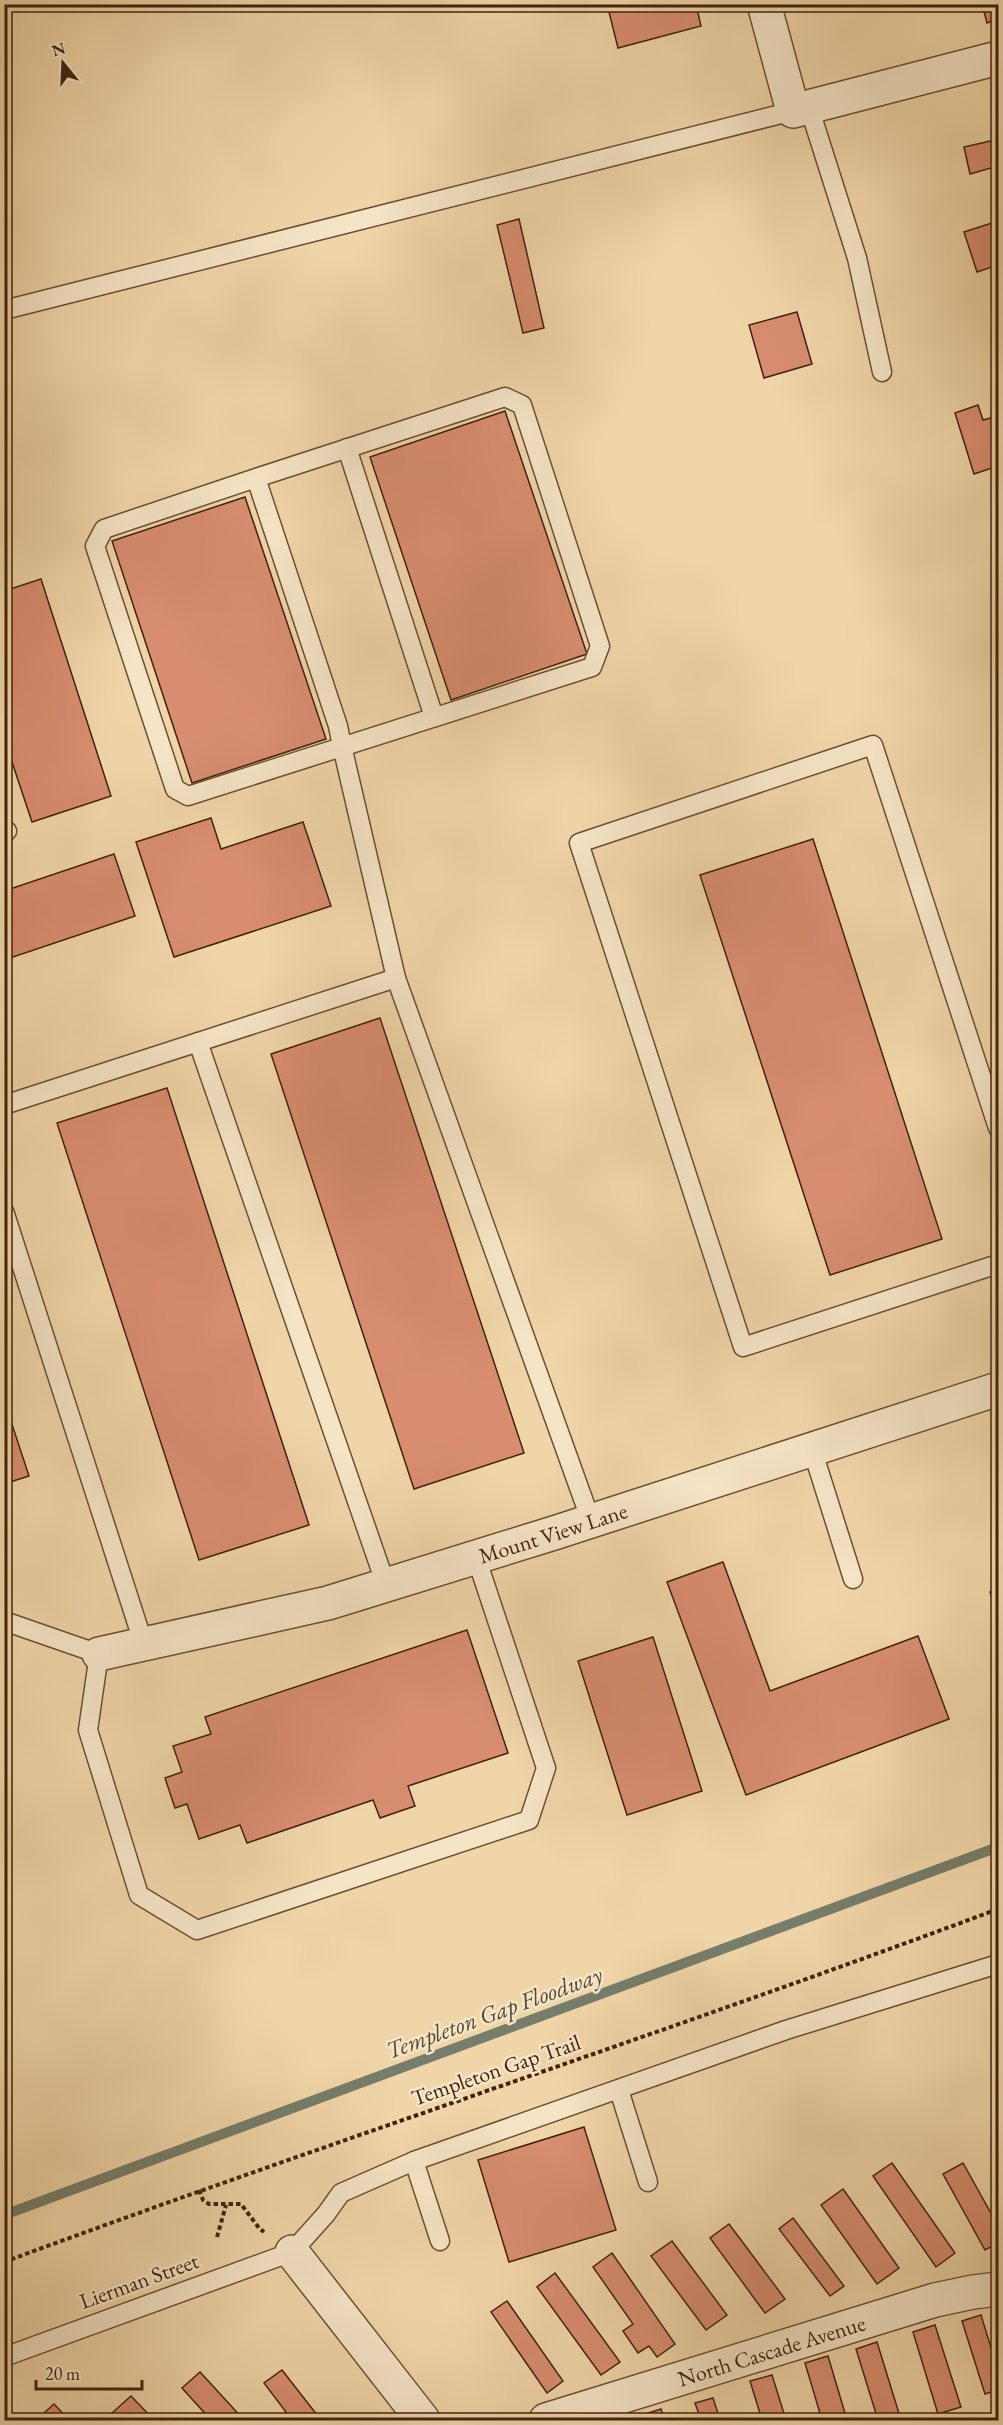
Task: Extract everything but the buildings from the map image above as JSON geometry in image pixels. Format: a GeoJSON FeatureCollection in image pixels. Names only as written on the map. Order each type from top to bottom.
{"type":"FeatureCollection","features":[{"type":"Feature","properties":{"kind":"street"},"geometry":{"type":"LineString","coordinates":[[764,4],[801,109],[999,58]]}},
{"type":"Feature","properties":{"kind":"street","name":"Mount View Lane"},"geometry":{"type":"LineString","coordinates":[[99,1654],[328,1603],[999,1389]]}},
{"type":"Feature","properties":{"kind":"street"},"geometry":{"type":"LineString","coordinates":[[292,2252],[423,2421]]}},
{"type":"Feature","properties":{"kind":"street","name":"North Cascade Avenue"},"geometry":{"type":"LineString","coordinates":[[546,2421],[935,2301],[973,2292],[999,2289]]}},
{"type":"Feature","properties":{"kind":"lane"},"geometry":{"type":"LineString","coordinates":[[4,310],[801,109],[857,258],[882,372]]}},
{"type":"Feature","properties":{"kind":"lane"},"geometry":{"type":"LineString","coordinates":[[505,397],[522,405],[600,646],[592,667],[189,796],[175,789],[95,546],[104,529],[256,478],[505,397]]}},
{"type":"Feature","properties":{"kind":"lane"},"geometry":{"type":"LineString","coordinates":[[347,448],[434,717]]}},
{"type":"Feature","properties":{"kind":"lane"},"geometry":{"type":"LineString","coordinates":[[256,478],[338,726],[396,978],[591,1521]]}},
{"type":"Feature","properties":{"kind":"lane"},"geometry":{"type":"LineString","coordinates":[[999,1128],[873,745],[579,843],[743,1347],[999,1264]]}},
{"type":"Feature","properties":{"kind":"lane"},"geometry":{"type":"LineString","coordinates":[[4,1105],[396,978]]}},
{"type":"Feature","properties":{"kind":"lane"},"geometry":{"type":"LineString","coordinates":[[198,1042],[386,1585]]}},
{"type":"Feature","properties":{"kind":"lane"},"geometry":{"type":"LineString","coordinates":[[4,1211],[144,1645]]}},
{"type":"Feature","properties":{"kind":"lane"},"geometry":{"type":"LineString","coordinates":[[812,1449],[853,1579]]}},
{"type":"Feature","properties":{"kind":"lane"},"geometry":{"type":"LineString","coordinates":[[4,1621],[99,1654],[88,1730],[139,1895],[197,1930],[530,1820],[546,1768],[476,1557]]}},
{"type":"Feature","properties":{"kind":"lane"},"geometry":{"type":"LineString","coordinates":[[292,2252],[326,2214],[340,2193],[414,2161],[786,2030],[999,1965]]}},
{"type":"Feature","properties":{"kind":"lane"},"geometry":{"type":"LineString","coordinates":[[619,2090],[648,2182]]}},
{"type":"Feature","properties":{"kind":"lane"},"geometry":{"type":"LineString","coordinates":[[414,2161],[440,2241]]}},
{"type":"Feature","properties":{"kind":"lane","name":"Lierman Street"},"geometry":{"type":"LineString","coordinates":[[4,2357],[292,2252]]}},
{"type":"Feature","properties":{"kind":"path","name":"Templeton Gap Trail"},"geometry":{"type":"LineString","coordinates":[[4,2262],[199,2190],[844,1967],[999,1909]]}},
{"type":"Feature","properties":{"kind":"path"},"geometry":{"type":"LineString","coordinates":[[199,2190],[203,2200],[209,2204],[241,2204],[258,2228],[292,2252]]}},
{"type":"Feature","properties":{"kind":"path"},"geometry":{"type":"LineString","coordinates":[[217,2237],[226,2205]]}},
{"type":"Feature","properties":{"kind":"waterway","name":"Templeton Gap Floodway"},"geometry":{"type":"LineString","coordinates":[[4,2215],[998,1847]]}}]}
